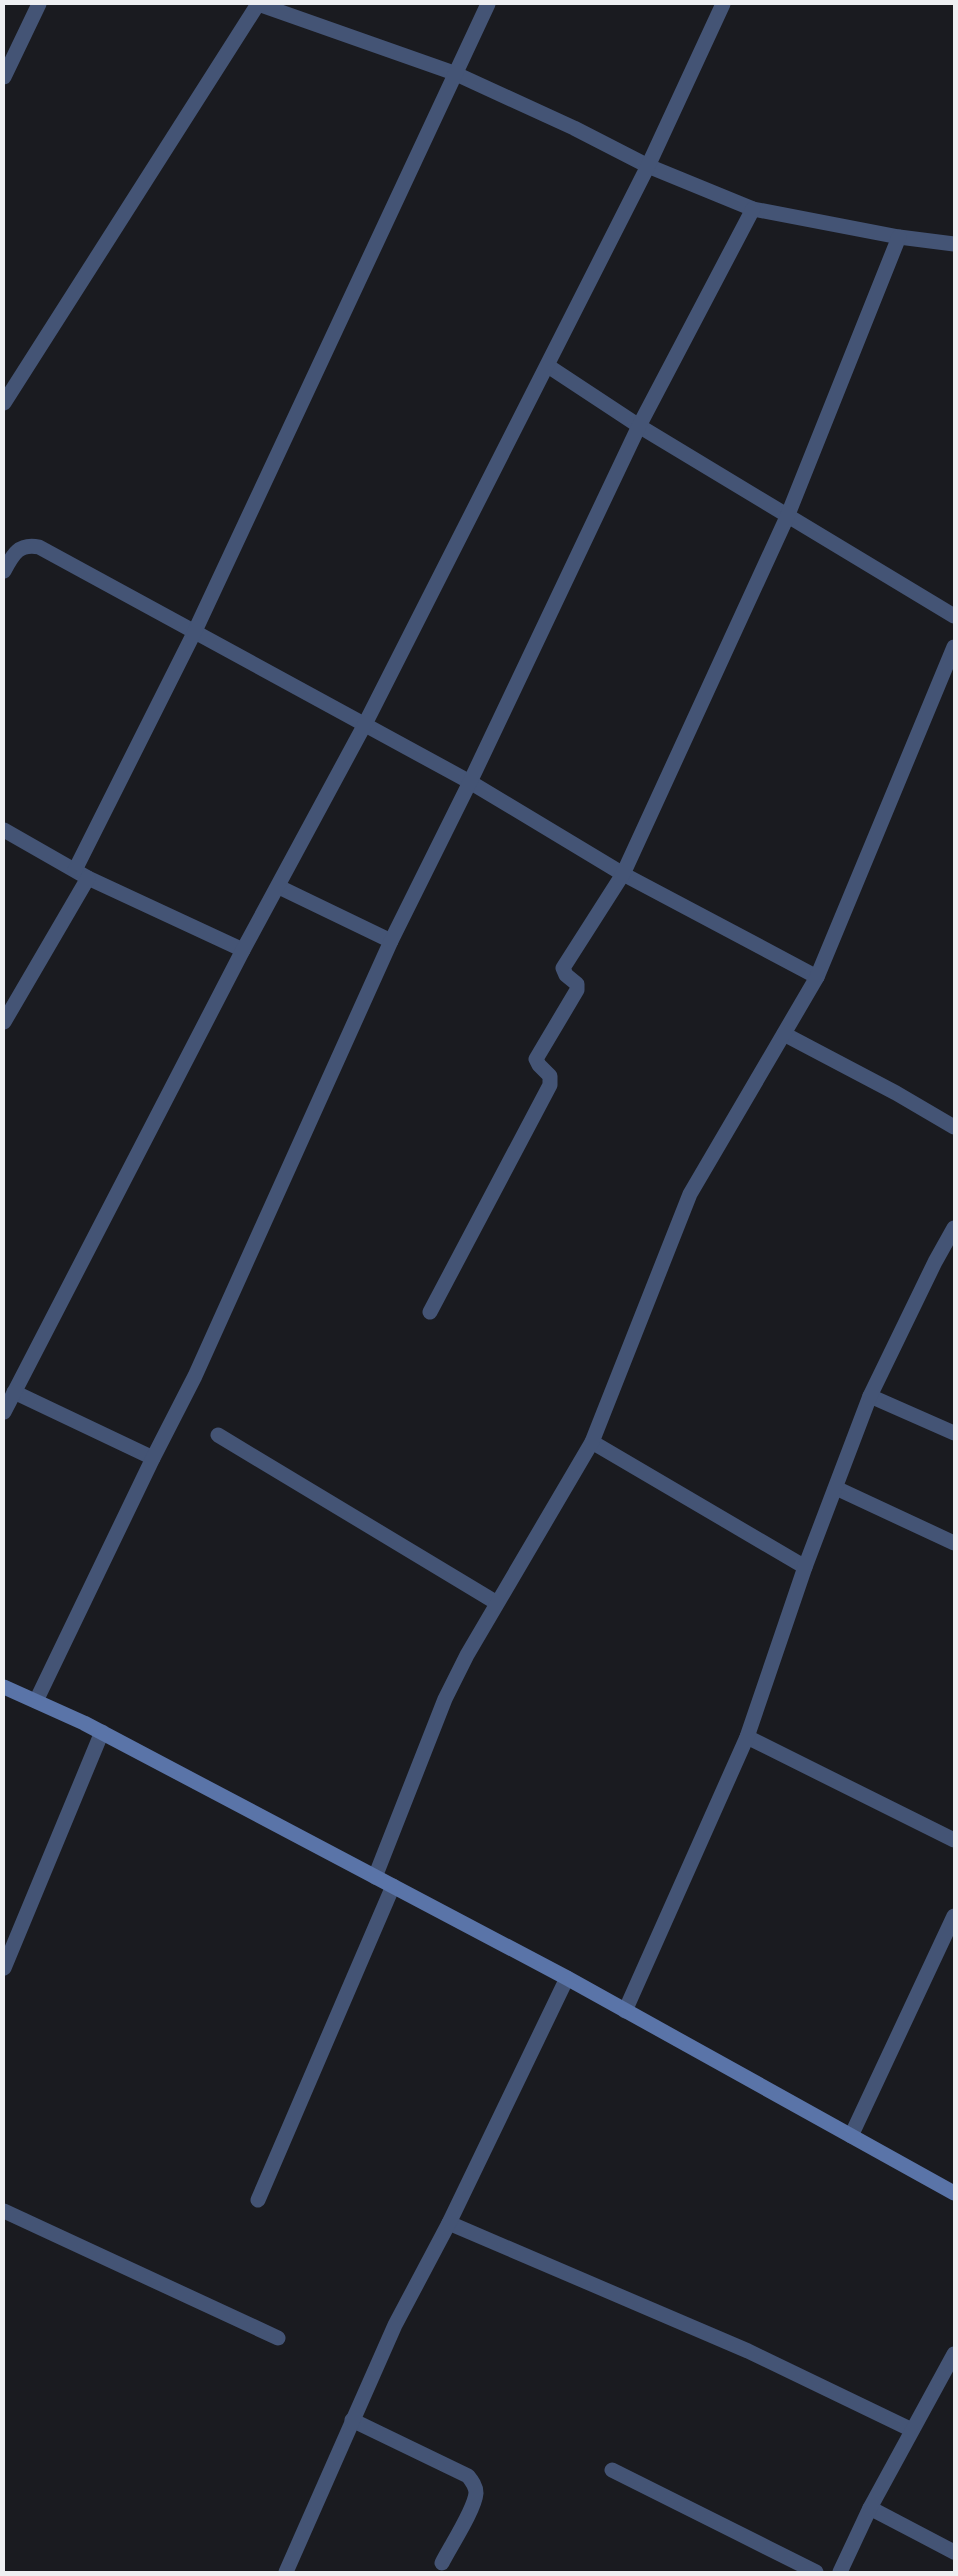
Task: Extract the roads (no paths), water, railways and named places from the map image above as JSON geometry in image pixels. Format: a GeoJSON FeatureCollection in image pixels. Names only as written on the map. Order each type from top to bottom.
{"type":"FeatureCollection","features":[{"type":"Feature","properties":{"kind":"street"},"geometry":{"type":"LineString","coordinates":[[4,77],[39,4]]}},
{"type":"Feature","properties":{"kind":"street"},"geometry":{"type":"LineString","coordinates":[[4,403],[258,4],[454,74],[648,166],[753,209],[899,237],[954,244]]}},
{"type":"Feature","properties":{"kind":"street"},"geometry":{"type":"LineString","coordinates":[[4,1022],[82,874],[488,4]]}},
{"type":"Feature","properties":{"kind":"street"},"geometry":{"type":"LineString","coordinates":[[4,1412],[243,950],[279,887],[366,724],[648,166],[723,4]]}},
{"type":"Feature","properties":{"kind":"street"},"geometry":{"type":"LineString","coordinates":[[36,1701],[153,1458],[195,1376],[391,941],[470,782],[639,426],[753,209]]}},
{"type":"Feature","properties":{"kind":"street"},"geometry":{"type":"LineString","coordinates":[[430,1312],[550,1085],[550,1076],[538,1065],[536,1059],[577,986],[566,976],[563,968],[623,874],[787,516],[899,237]]}},
{"type":"Feature","properties":{"kind":"street"},"geometry":{"type":"LineString","coordinates":[[548,366],[639,426],[954,616]]}},
{"type":"Feature","properties":{"kind":"street"},"geometry":{"type":"LineString","coordinates":[[4,571],[18,548],[28,544],[39,547],[470,782],[623,874],[817,977]]}},
{"type":"Feature","properties":{"kind":"street"},"geometry":{"type":"LineString","coordinates":[[375,1877],[445,1699],[467,1655],[592,1442],[690,1194],[817,977],[954,647]]}},
{"type":"Feature","properties":{"kind":"street"},"geometry":{"type":"LineString","coordinates":[[4,830],[82,874],[243,950]]}},
{"type":"Feature","properties":{"kind":"street"},"geometry":{"type":"LineString","coordinates":[[279,887],[391,941]]}},
{"type":"Feature","properties":{"kind":"street"},"geometry":{"type":"LineString","coordinates":[[784,1034],[896,1093],[954,1127]]}},
{"type":"Feature","properties":{"kind":"street"},"geometry":{"type":"LineString","coordinates":[[625,2011],[747,1737],[805,1567],[870,1396],[930,1271],[954,1228]]}},
{"type":"Feature","properties":{"kind":"street"},"geometry":{"type":"LineString","coordinates":[[14,1392],[153,1458]]}},
{"type":"Feature","properties":{"kind":"street"},"geometry":{"type":"LineString","coordinates":[[870,1396],[954,1433]]}},
{"type":"Feature","properties":{"kind":"street"},"geometry":{"type":"LineString","coordinates":[[218,1435],[497,1603]]}},
{"type":"Feature","properties":{"kind":"street"},"geometry":{"type":"LineString","coordinates":[[592,1442],[805,1567]]}},
{"type":"Feature","properties":{"kind":"street"},"geometry":{"type":"LineString","coordinates":[[836,1488],[954,1543]]}},
{"type":"Feature","properties":{"kind":"street"},"geometry":{"type":"LineString","coordinates":[[4,1687],[102,1732],[567,1978],[954,2192]]}},
{"type":"Feature","properties":{"kind":"street"},"geometry":{"type":"LineString","coordinates":[[4,1968],[102,1732]]}},
{"type":"Feature","properties":{"kind":"street"},"geometry":{"type":"LineString","coordinates":[[747,1737],[954,1840]]}},
{"type":"Feature","properties":{"kind":"street"},"geometry":{"type":"LineString","coordinates":[[258,2200],[392,1886]]}},
{"type":"Feature","properties":{"kind":"street"},"geometry":{"type":"LineString","coordinates":[[851,2136],[954,1916]]}},
{"type":"Feature","properties":{"kind":"street"},"geometry":{"type":"LineString","coordinates":[[286,2572],[395,2325],[449,2223],[567,1978]]}},
{"type":"Feature","properties":{"kind":"street"},"geometry":{"type":"LineString","coordinates":[[4,2211],[278,2338]]}},
{"type":"Feature","properties":{"kind":"street"},"geometry":{"type":"LineString","coordinates":[[449,2223],[748,2351],[912,2430]]}},
{"type":"Feature","properties":{"kind":"street"},"geometry":{"type":"LineString","coordinates":[[840,2572],[870,2508],[954,2354]]}},
{"type":"Feature","properties":{"kind":"street"},"geometry":{"type":"LineString","coordinates":[[352,2420],[468,2476],[474,2483],[476,2492],[473,2503],[442,2563]]}},
{"type":"Feature","properties":{"kind":"street"},"geometry":{"type":"LineString","coordinates":[[612,2470],[816,2572]]}},
{"type":"Feature","properties":{"kind":"street"},"geometry":{"type":"LineString","coordinates":[[870,2508],[954,2552]]}}]}
